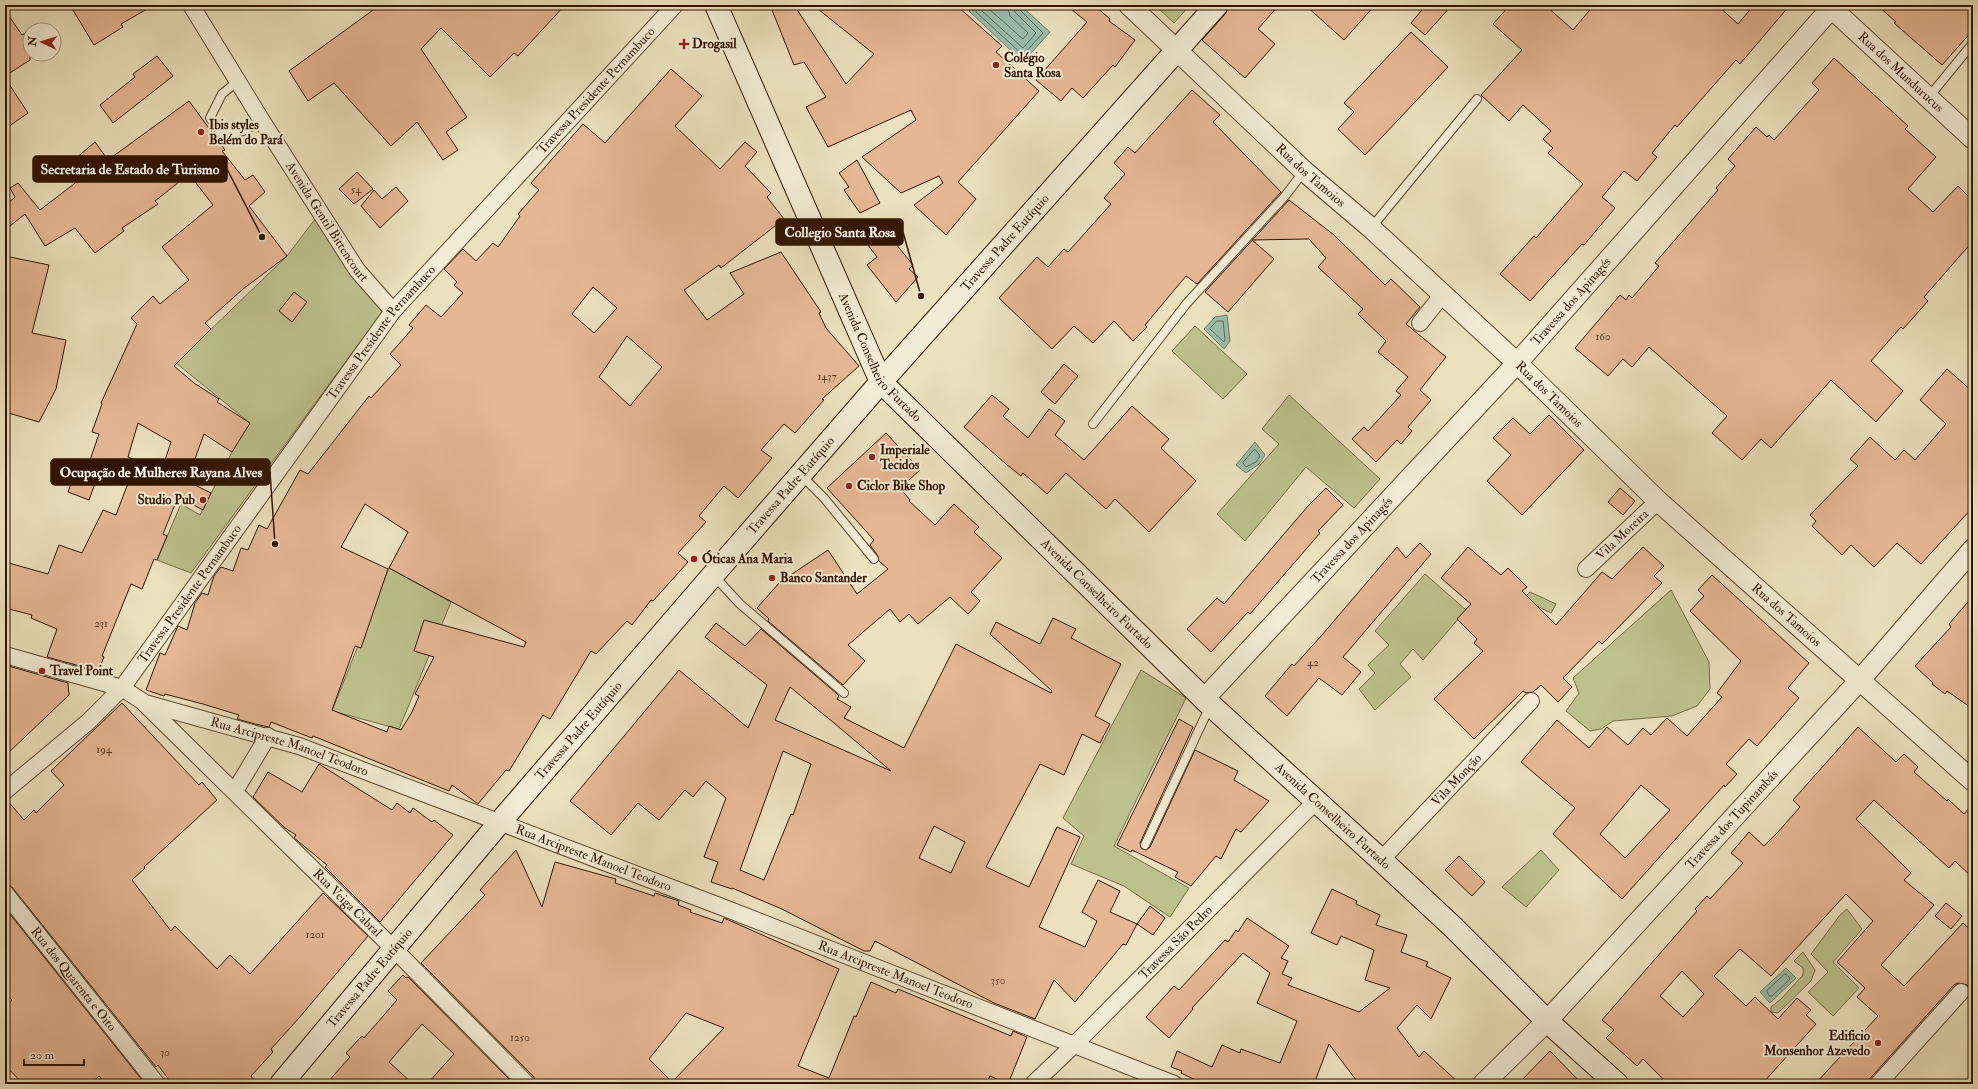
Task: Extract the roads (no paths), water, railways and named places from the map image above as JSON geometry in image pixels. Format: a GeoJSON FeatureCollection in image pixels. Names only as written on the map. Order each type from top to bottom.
{"type":"FeatureCollection","features":[{"type":"Feature","properties":{"kind":"main road","name":"Avenida Conselheiro Furtado"},"geometry":{"type":"LineString","coordinates":[[716,5],[881,382],[1207,702],[1382,860],[1453,927],[1547,1021],[1617,1084]]}},
{"type":"Feature","properties":{"kind":"main road","name":"Travessa Padre Eutíquio"},"geometry":{"type":"LineString","coordinates":[[280,1084],[500,822],[713,575],[881,382],[1217,5]]}},
{"type":"Feature","properties":{"kind":"street","name":"Avenida Gentil Bittencourt"},"geometry":{"type":"LineString","coordinates":[[191,5],[262,121],[357,270],[393,311]]}},
{"type":"Feature","properties":{"kind":"street","name":"Travessa Presidente Pernambuco"},"geometry":{"type":"LineString","coordinates":[[5,791],[88,722],[122,688],[393,311],[675,5]]}},
{"type":"Feature","properties":{"kind":"street","name":"Rua dos Tamoios"},"geometry":{"type":"LineString","coordinates":[[1129,5],[1176,52],[1304,171],[1371,228],[1517,363],[1658,501],[1972,779]]}},
{"type":"Feature","properties":{"kind":"street","name":"Rua dos Mundurucus"},"geometry":{"type":"LineString","coordinates":[[1831,6],[1973,139]]}},
{"type":"Feature","properties":{"kind":"street","name":"Travessa dos Apinagés"},"geometry":{"type":"LineString","coordinates":[[1207,702],[1517,363],[1831,6]]}},
{"type":"Feature","properties":{"kind":"street"},"geometry":{"type":"LineString","coordinates":[[1420,323],[1442,294]]}},
{"type":"Feature","properties":{"kind":"street","name":"Vila Moreira"},"geometry":{"type":"LineString","coordinates":[[1586,569],[1658,501]]}},
{"type":"Feature","properties":{"kind":"street","name":"Travessa dos Tupinambás"},"geometry":{"type":"LineString","coordinates":[[1483,1084],[1547,1021],[1860,681],[1973,549]]}},
{"type":"Feature","properties":{"kind":"street","name":"Rua Arcipreste Manoel Teodoro"},"geometry":{"type":"LineString","coordinates":[[5,655],[122,688],[145,703],[268,736],[299,746],[1075,1044],[1174,1084]]}},
{"type":"Feature","properties":{"kind":"street","name":"Vila Monção"},"geometry":{"type":"LineString","coordinates":[[1382,860],[1531,701]]}},
{"type":"Feature","properties":{"kind":"street","name":"Rua Veiga Cabral"},"geometry":{"type":"LineString","coordinates":[[145,703],[394,949],[526,1084]]}},
{"type":"Feature","properties":{"kind":"street"},"geometry":{"type":"LineString","coordinates":[[235,791],[268,736]]}},
{"type":"Feature","properties":{"kind":"street","name":"Travessa São Pedro"},"geometry":{"type":"LineString","coordinates":[[1033,1084],[1075,1044],[1317,800]]}},
{"type":"Feature","properties":{"kind":"street","name":"Rua dos Quarenta e Oito"},"geometry":{"type":"LineString","coordinates":[[5,893],[157,1084]]}},
{"type":"Feature","properties":{"kind":"street"},"geometry":{"type":"LineString","coordinates":[[1878,1084],[1961,992]]}},
{"type":"Feature","properties":{"kind":"lane"},"geometry":{"type":"LineString","coordinates":[[1928,98],[1973,43]]}},
{"type":"Feature","properties":{"kind":"lane"},"geometry":{"type":"LineString","coordinates":[[238,81],[222,94],[210,118],[223,135],[243,131],[262,121]]}},
{"type":"Feature","properties":{"kind":"lane"},"geometry":{"type":"LineString","coordinates":[[1371,228],[1477,99]]}},
{"type":"Feature","properties":{"kind":"lane"},"geometry":{"type":"LineString","coordinates":[[1093,424],[1187,303],[1285,196],[1304,171]]}},
{"type":"Feature","properties":{"kind":"lane"},"geometry":{"type":"LineString","coordinates":[[801,475],[824,498],[874,559]]}},
{"type":"Feature","properties":{"kind":"lane"},"geometry":{"type":"LineString","coordinates":[[713,575],[740,604],[844,693]]}},
{"type":"Feature","properties":{"kind":"lane"},"geometry":{"type":"LineString","coordinates":[[1146,844],[1207,702]]}},
{"type":"Feature","properties":{"kind":"water"},"geometry":{"type":"Polygon","coordinates":[[[975,5],[1020,5],[1050,32],[1023,62],[969,11],[975,5]]]}},
{"type":"Feature","properties":{"kind":"water"},"geometry":{"type":"Polygon","coordinates":[[[1227,315],[1230,341],[1224,349],[1204,329],[1215,317],[1227,315]]]}},
{"type":"Feature","properties":{"kind":"water"},"geometry":{"type":"Polygon","coordinates":[[[1255,442],[1265,455],[1259,464],[1246,473],[1236,465],[1255,442]]]}},
{"type":"Feature","properties":{"kind":"water"},"geometry":{"type":"Polygon","coordinates":[[[1786,968],[1796,978],[1770,1003],[1760,992],[1786,968]]]}},
{"type":"Feature","properties":{"kind":"place","name":"Drogasil"},"geometry":{"type":"Point","coordinates":[684,44]}},
{"type":"Feature","properties":{"kind":"place","name":"Colégio Santa Rosa"},"geometry":{"type":"Point","coordinates":[996,65]}},
{"type":"Feature","properties":{"kind":"place","name":"Ibis styles Belém do Pará"},"geometry":{"type":"Point","coordinates":[201,132]}},
{"type":"Feature","properties":{"kind":"place","name":"Secretaria de Estado de Turismo"},"geometry":{"type":"Point","coordinates":[262,237]}},
{"type":"Feature","properties":{"kind":"place","name":"Collegio Santa Rosa"},"geometry":{"type":"Point","coordinates":[921,296]}},
{"type":"Feature","properties":{"kind":"place","name":"Imperiale Tecidos"},"geometry":{"type":"Point","coordinates":[872,457]}},
{"type":"Feature","properties":{"kind":"place","name":"Ciclor Bike Shop"},"geometry":{"type":"Point","coordinates":[849,486]}},
{"type":"Feature","properties":{"kind":"place","name":"Studio Pub"},"geometry":{"type":"Point","coordinates":[203,500]}},
{"type":"Feature","properties":{"kind":"place","name":"Ocupação de Mulheres Rayana Alves"},"geometry":{"type":"Point","coordinates":[275,544]}},
{"type":"Feature","properties":{"kind":"place","name":"Óticas Ana Maria"},"geometry":{"type":"Point","coordinates":[694,559]}},
{"type":"Feature","properties":{"kind":"place","name":"Banco Santander"},"geometry":{"type":"Point","coordinates":[772,578]}},
{"type":"Feature","properties":{"kind":"place","name":"Travel Point"},"geometry":{"type":"Point","coordinates":[42,671]}},
{"type":"Feature","properties":{"kind":"place","name":"Edificio Monsenhor Azevedo"},"geometry":{"type":"Point","coordinates":[1878,1043]}}]}
